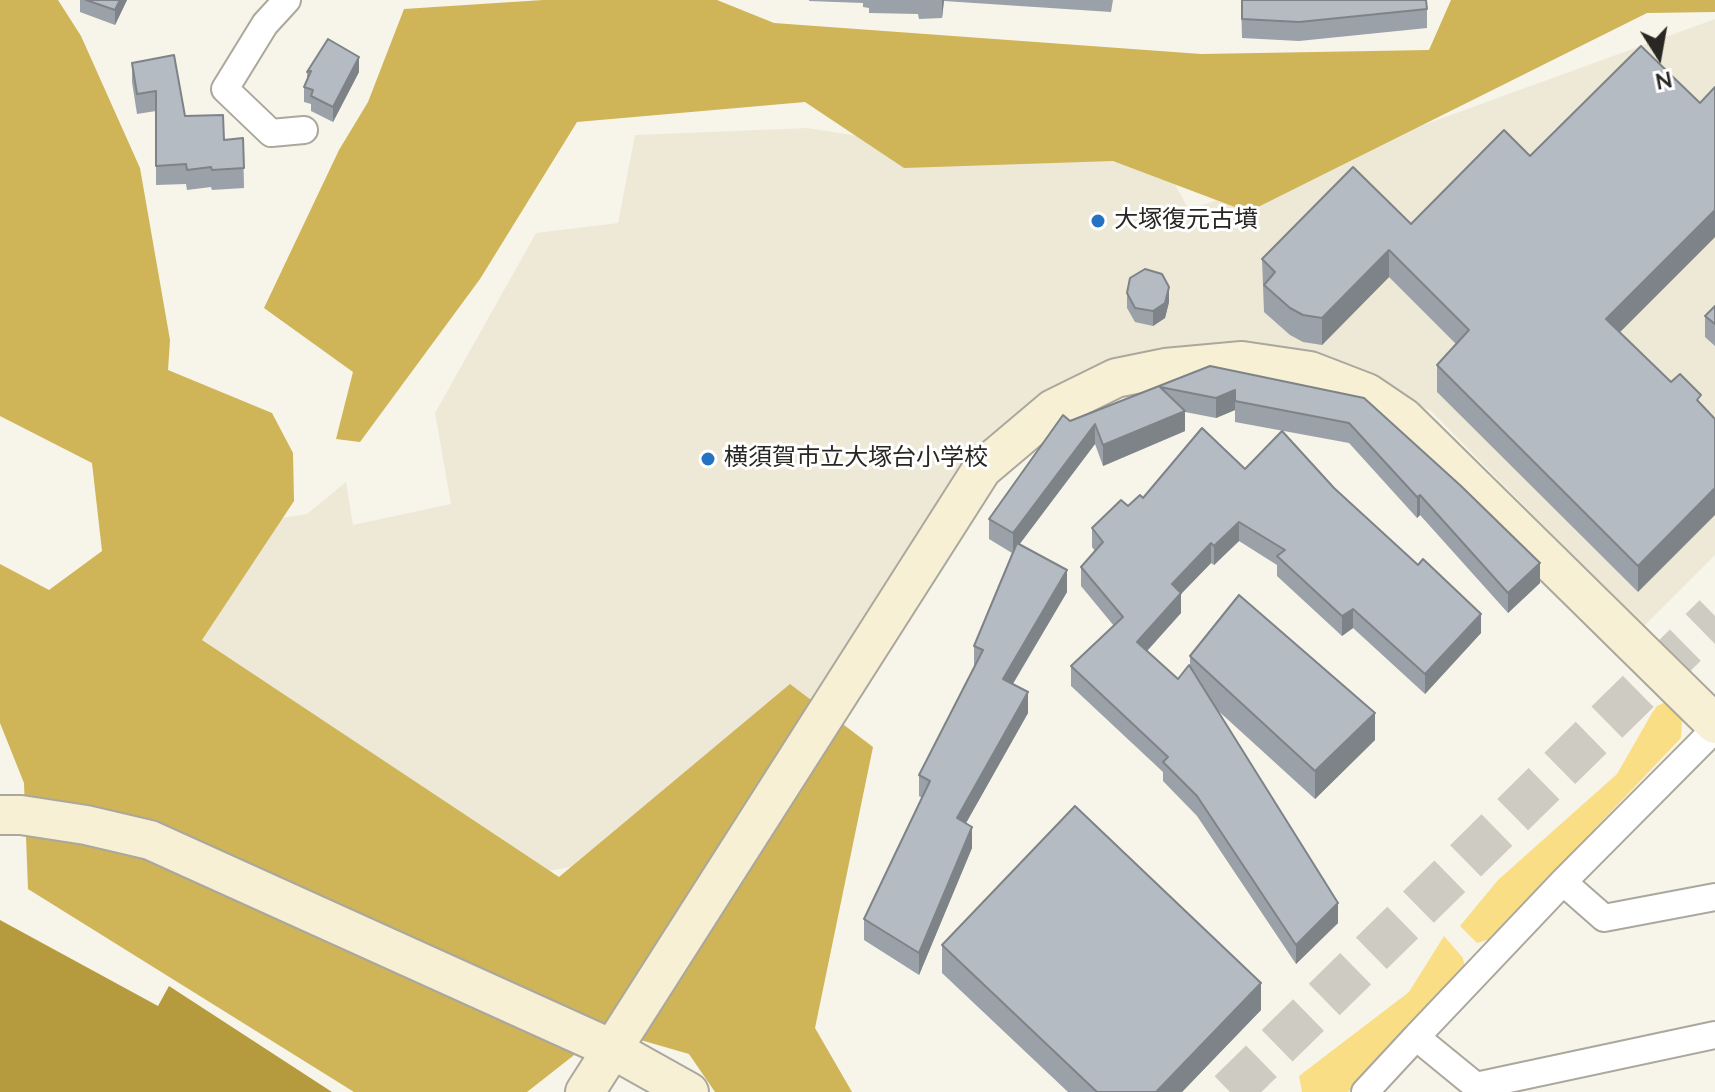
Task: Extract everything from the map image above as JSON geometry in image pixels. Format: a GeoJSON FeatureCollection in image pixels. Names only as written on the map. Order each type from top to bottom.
{"type":"FeatureCollection","features":[{"type":"Feature","properties":{"kind":"street"},"geometry":{"type":"LineString","coordinates":[[287,0],[265,24],[225,89],[271,133],[304,130]]}},
{"type":"Feature","properties":{"kind":"street"},"geometry":{"type":"LineString","coordinates":[[585,1092],[982,469],[1053,409],[1116,378],[1165,368],[1242,361],[1310,371],[1367,393],[1404,418],[1715,726],[1365,1092]]}},
{"type":"Feature","properties":{"kind":"street"},"geometry":{"type":"LineString","coordinates":[[0,815],[21,815],[86,825],[150,840],[612,1049],[689,1092]]}},
{"type":"Feature","properties":{"kind":"street"},"geometry":{"type":"LineString","coordinates":[[1563,882],[1604,918],[1715,897]]}},
{"type":"Feature","properties":{"kind":"street"},"geometry":{"type":"LineString","coordinates":[[1416,1037],[1476,1086],[1715,1035]]}},
{"type":"Feature","properties":{"kind":"shaded area"},"geometry":{"type":"Polygon","coordinates":[[[0,0],[58,0],[81,36],[140,168],[170,340],[168,370],[272,413],[293,453],[294,501],[202,640],[559,877],[790,684],[873,747],[815,1028],[852,1092],[715,1092],[689,1054],[606,1030],[527,1092],[354,1092],[28,889],[24,783],[0,723],[0,564],[49,590],[102,551],[92,463],[0,416],[0,0]]]}},
{"type":"Feature","properties":{"kind":"shaded area"},"geometry":{"type":"Polygon","coordinates":[[[543,0],[717,0],[774,23],[1201,54],[1429,50],[1451,0],[1715,0],[1715,12],[1647,13],[1248,212],[1113,161],[904,168],[805,102],[577,122],[480,279],[360,442],[336,439],[353,372],[264,308],[339,150],[368,102],[404,9],[543,0]]]}},
{"type":"Feature","properties":{"kind":"shaded area","name":"横須賀市立大塚台小学校"},"geometry":{"type":"Polygon","coordinates":[[[1715,19],[1715,555],[1643,627],[1431,411],[1290,347],[1160,347],[1056,390],[987,437],[680,903],[622,857],[522,876],[184,642],[268,520],[307,514],[346,482],[353,525],[451,504],[435,413],[536,233],[618,223],[635,135],[807,128],[955,151],[1142,123],[1189,210],[1715,19]]]}},
{"type":"Feature","properties":{"kind":"shaded area"},"geometry":{"type":"Polygon","coordinates":[[[1666,702],[1682,716],[1681,738],[1490,939],[1477,943],[1460,926],[1498,880],[1617,774],[1652,713],[1657,706],[1666,702]]]}},
{"type":"Feature","properties":{"kind":"shaded area"},"geometry":{"type":"Polygon","coordinates":[[[0,920],[158,1006],[169,986],[332,1092],[0,1092],[0,920]]]}},
{"type":"Feature","properties":{"kind":"shaded area"},"geometry":{"type":"Polygon","coordinates":[[[1444,936],[1463,958],[1465,968],[1348,1092],[1302,1092],[1299,1076],[1409,992],[1444,936]]]}},
{"type":"Feature","properties":{"kind":"building"},"geometry":{"type":"Polygon","coordinates":[[[86,0],[120,0],[115,10],[86,0]]]}},
{"type":"Feature","properties":{"kind":"building"},"geometry":{"type":"Polygon","coordinates":[[[1242,0],[1426,0],[1427,9],[1299,22],[1242,19],[1242,0]]]}},
{"type":"Feature","properties":{"kind":"building"},"geometry":{"type":"Polygon","coordinates":[[[328,39],[359,57],[333,107],[311,96],[313,90],[304,87],[311,71],[307,72],[328,39]]]}},
{"type":"Feature","properties":{"kind":"building"},"geometry":{"type":"Polygon","coordinates":[[[1641,46],[1700,103],[1715,87],[1715,210],[1606,319],[1671,382],[1680,374],[1701,395],[1697,400],[1715,419],[1715,488],[1638,566],[1437,365],[1469,330],[1389,250],[1322,318],[1303,315],[1290,308],[1264,285],[1275,272],[1262,259],[1353,167],[1411,224],[1504,130],[1530,156],[1641,46]]]}},
{"type":"Feature","properties":{"kind":"building"},"geometry":{"type":"Polygon","coordinates":[[[174,55],[185,116],[223,115],[224,140],[243,138],[244,168],[187,170],[186,164],[156,166],[156,91],[137,94],[132,63],[174,55]]]}},
{"type":"Feature","properties":{"kind":"building"},"geometry":{"type":"Polygon","coordinates":[[[1145,269],[1162,274],[1169,287],[1165,303],[1153,311],[1135,308],[1127,293],[1130,278],[1145,269]]]}},
{"type":"Feature","properties":{"kind":"building"},"geometry":{"type":"Polygon","coordinates":[[[1715,306],[1715,324],[1705,316],[1715,306]]]}},
{"type":"Feature","properties":{"kind":"building"},"geometry":{"type":"Polygon","coordinates":[[[1210,366],[1364,398],[1540,563],[1508,593],[1420,495],[1417,497],[1349,423],[1235,401],[1235,390],[1216,398],[1160,387],[1185,411],[1103,445],[1095,424],[1013,533],[989,519],[1063,415],[1070,421],[1210,366]]]}},
{"type":"Feature","properties":{"kind":"building"},"geometry":{"type":"Polygon","coordinates":[[[1202,428],[1245,469],[1282,431],[1334,488],[1418,565],[1423,559],[1481,614],[1425,674],[1353,609],[1342,616],[1277,556],[1285,550],[1239,522],[1214,546],[1211,543],[1172,584],[1181,593],[1137,642],[1178,679],[1189,665],[1338,903],[1296,945],[1197,796],[1163,762],[1168,757],[1071,666],[1123,617],[1081,567],[1103,542],[1092,528],[1121,500],[1128,506],[1140,495],[1143,498],[1202,428]]]}},
{"type":"Feature","properties":{"kind":"building"},"geometry":{"type":"Polygon","coordinates":[[[1017,543],[1067,570],[1003,679],[1028,692],[957,818],[972,827],[919,953],[864,919],[930,781],[919,775],[983,650],[974,646],[1017,543]]]}},
{"type":"Feature","properties":{"kind":"building"},"geometry":{"type":"Polygon","coordinates":[[[1239,595],[1375,713],[1315,771],[1190,656],[1239,595]]]}},
{"type":"Feature","properties":{"kind":"building"},"geometry":{"type":"Polygon","coordinates":[[[1075,806],[1261,983],[1156,1092],[1097,1092],[942,945],[1075,806]]]}},
{"type":"Feature","properties":{"kind":"tunnel"},"geometry":{"type":"LineString","coordinates":[[1230,1092],[1715,616]]}},
{"type":"Feature","properties":{"kind":"place","name":"大塚復元古墳"},"geometry":{"type":"Point","coordinates":[1098,221]}},
{"type":"Feature","properties":{"kind":"place","name":"横須賀市立大塚台小学校"},"geometry":{"type":"Point","coordinates":[708,459]}}]}
